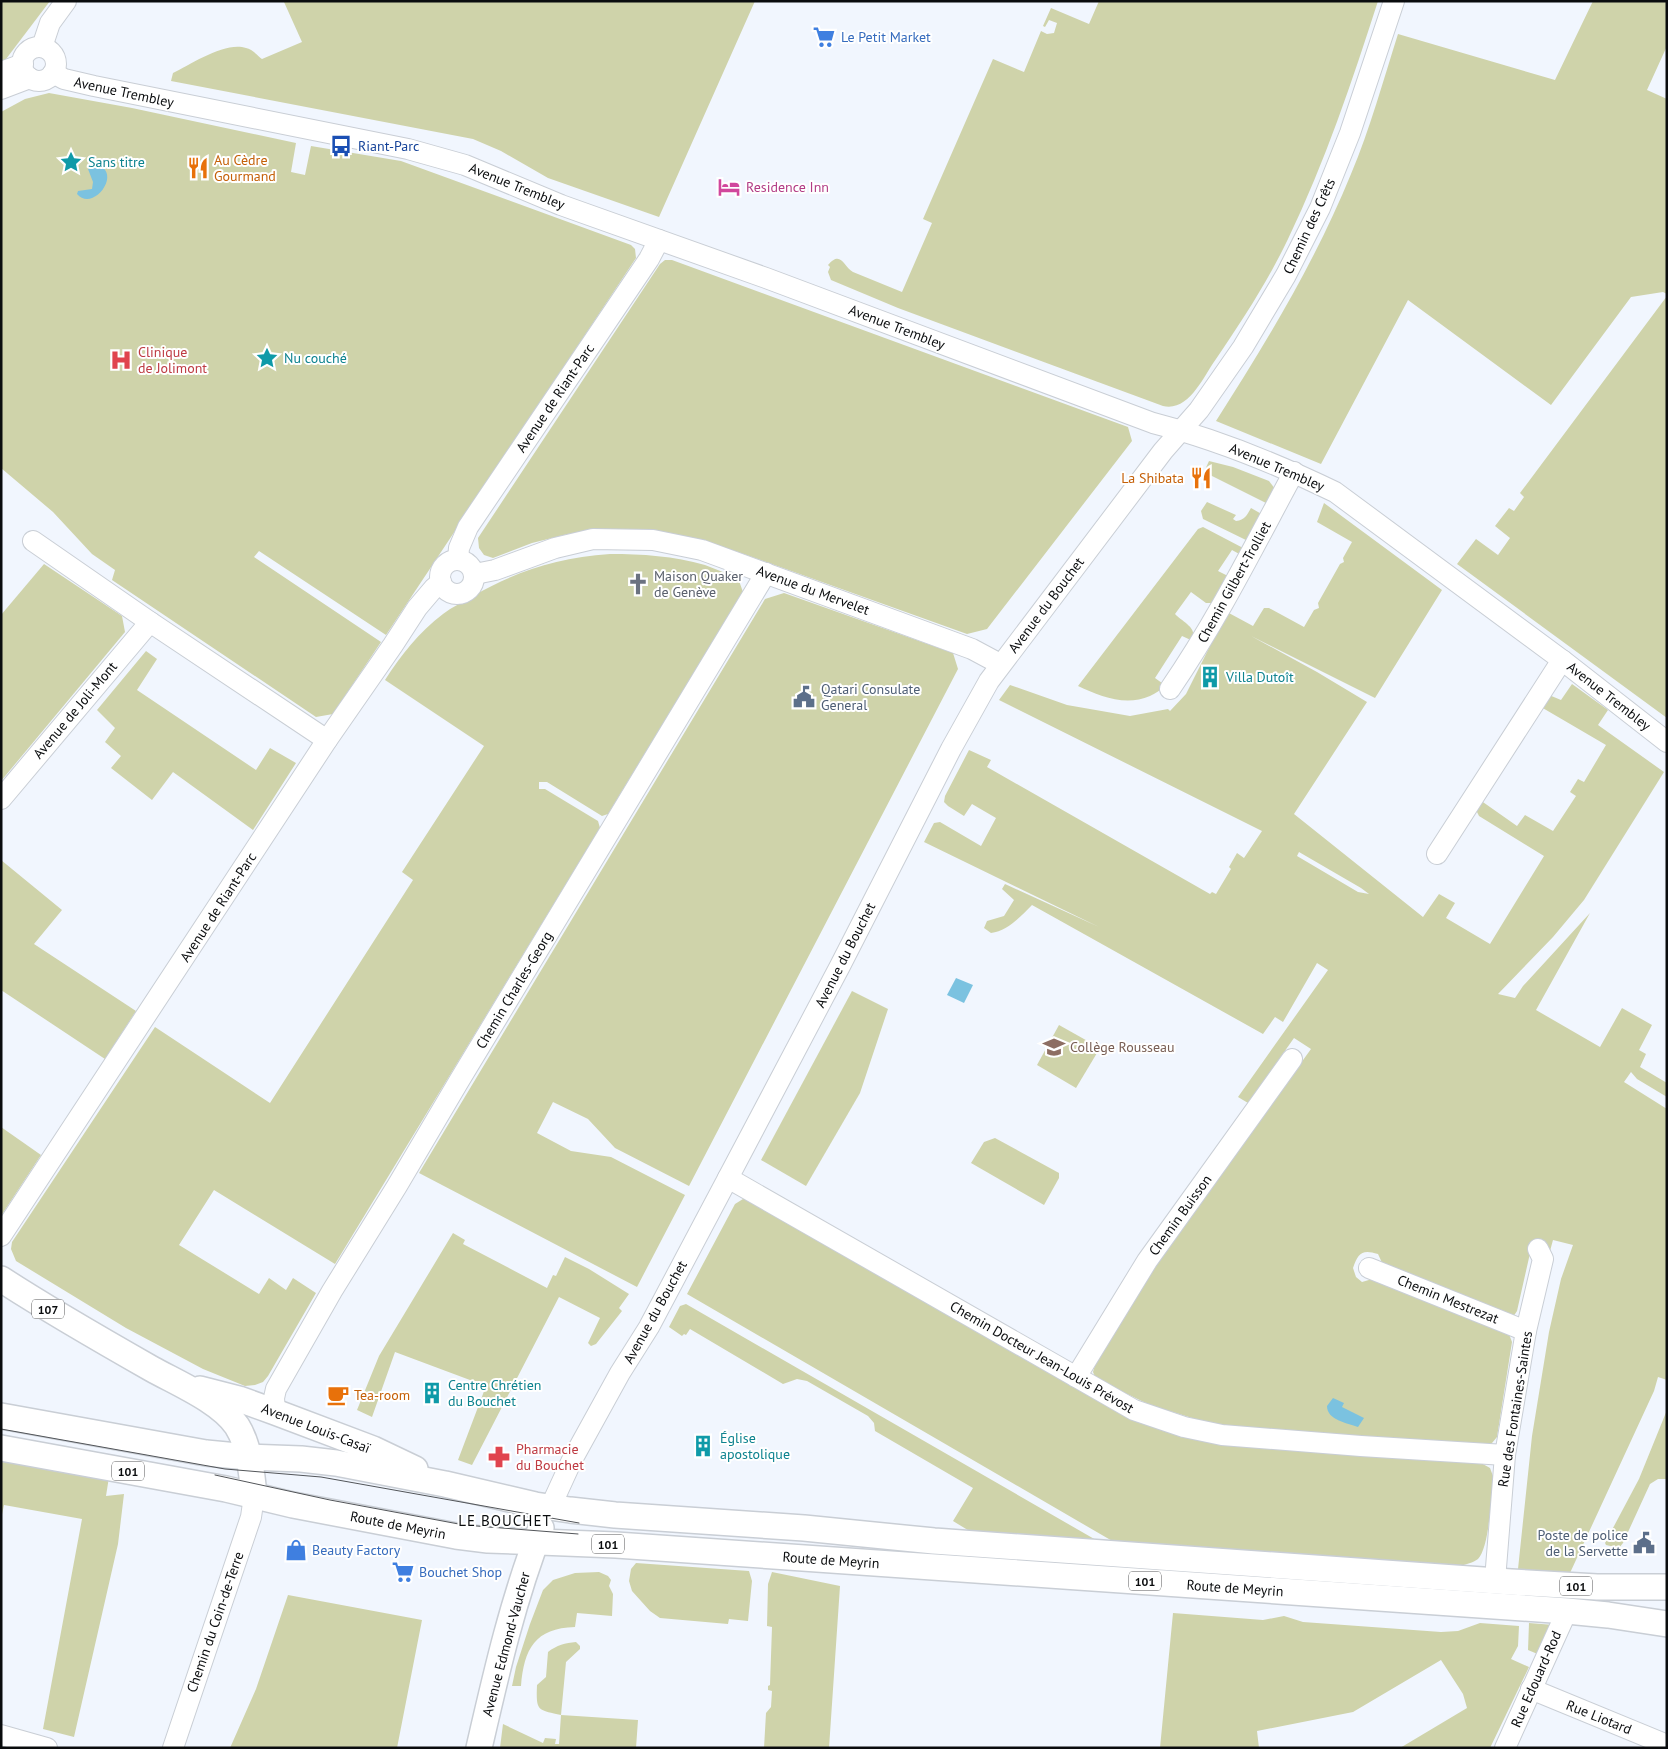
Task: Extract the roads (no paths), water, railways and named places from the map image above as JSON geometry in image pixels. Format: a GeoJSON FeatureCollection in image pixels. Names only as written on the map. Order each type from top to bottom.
{"type":"FeatureCollection","features":[{"type":"Feature","properties":{"kind":"main road","name":"Avenue Louis-Casaï"},"geometry":{"type":"LineString","coordinates":[[1,1279],[80,1328],[161,1374],[183,1384],[231,1418],[241,1434],[249,1460],[254,1496]]}},
{"type":"Feature","properties":{"kind":"main road","name":"Avenue Louis-Casaï"},"geometry":{"type":"LineString","coordinates":[[183,1384],[239,1399],[373,1449],[445,1484]]}},
{"type":"Feature","properties":{"kind":"main road","name":"Route de Meyrin"},"geometry":{"type":"LineString","coordinates":[[1,1416],[249,1460],[318,1461],[445,1484],[550,1508],[615,1515],[804,1528],[934,1542],[1496,1576],[1597,1587],[1667,1586]]}},
{"type":"Feature","properties":{"kind":"main road","name":"Route de Meyrin"},"geometry":{"type":"LineString","coordinates":[[1,1448],[254,1496],[293,1506],[479,1539],[616,1545],[1567,1611],[1667,1624]]}},
{"type":"Feature","properties":{"kind":"main road","name":"Avenue Edmond-Vaucher"},"geometry":{"type":"LineString","coordinates":[[479,1748],[499,1665],[529,1559],[550,1508]]}},
{"type":"Feature","properties":{"kind":"street"},"geometry":{"type":"LineString","coordinates":[[42,47],[50,23],[66,1]]}},
{"type":"Feature","properties":{"kind":"street","name":"Chemin des Crêts"},"geometry":{"type":"LineString","coordinates":[[1183,431],[1202,407],[1243,347],[1286,275],[1320,208],[1350,134],[1394,1]]}},
{"type":"Feature","properties":{"kind":"street"},"geometry":{"type":"LineString","coordinates":[[1,72],[27,71],[41,80],[46,79],[56,68],[55,57],[47,49],[36,47],[26,53],[27,71]]}},
{"type":"Feature","properties":{"kind":"street"},"geometry":{"type":"LineString","coordinates":[[1,88],[27,71]]}},
{"type":"Feature","properties":{"kind":"street","name":"Avenue Trembley"},"geometry":{"type":"LineString","coordinates":[[53,73],[64,79],[85,84],[440,157],[483,172],[561,204],[766,278],[1153,423],[1183,431],[1294,472],[1335,492],[1562,660],[1667,742]]}},
{"type":"Feature","properties":{"kind":"street","name":"Avenue de Riant-Parc"},"geometry":{"type":"LineString","coordinates":[[458,559],[459,548],[468,527],[649,259],[658,240]]}},
{"type":"Feature","properties":{"kind":"street","name":"Avenue du Bouchet"},"geometry":{"type":"LineString","coordinates":[[550,1508],[572,1460],[620,1373],[649,1326],[840,966],[979,698],[1000,664],[1163,451],[1183,431]]}},
{"type":"Feature","properties":{"kind":"street","name":"Chemin Gilbert-Trolliet"},"geometry":{"type":"LineString","coordinates":[[1170,689],[1192,657],[1233,588],[1294,472]]}},
{"type":"Feature","properties":{"kind":"street","name":"Avenue du Mervelet"},"geometry":{"type":"LineString","coordinates":[[475,574],[495,570],[555,548],[593,540],[653,540],[702,550],[972,649],[1000,664]]}},
{"type":"Feature","properties":{"kind":"street"},"geometry":{"type":"LineString","coordinates":[[33,541],[327,740]]}},
{"type":"Feature","properties":{"kind":"street"},"geometry":{"type":"LineString","coordinates":[[458,559],[471,565],[475,574],[472,587],[462,594],[451,593],[446,590],[441,582],[440,575],[445,565],[450,561],[458,559]]}},
{"type":"Feature","properties":{"kind":"street","name":"Chemin Charles-Georg"},"geometry":{"type":"LineString","coordinates":[[276,1412],[274,1398],[276,1389],[332,1291],[766,573]]}},
{"type":"Feature","properties":{"kind":"street","name":"Avenue de Riant-Parc"},"geometry":{"type":"LineString","coordinates":[[1,1236],[327,740],[417,608],[441,582]]}},
{"type":"Feature","properties":{"kind":"street","name":"Avenue de Joli-Mont"},"geometry":{"type":"LineString","coordinates":[[1,799],[150,622]]}},
{"type":"Feature","properties":{"kind":"street"},"geometry":{"type":"LineString","coordinates":[[1437,854],[1562,660]]}},
{"type":"Feature","properties":{"kind":"street","name":"Chemin Buisson"},"geometry":{"type":"LineString","coordinates":[[1076,1377],[1147,1261],[1292,1059]]}},
{"type":"Feature","properties":{"kind":"street","name":"Chemin Docteur Jean-Louis Prévost"},"geometry":{"type":"LineString","coordinates":[[728,1178],[1134,1410],[1184,1427],[1222,1435],[1505,1455]]}},
{"type":"Feature","properties":{"kind":"street","name":"Rue des Fontaines-Saintes"},"geometry":{"type":"LineString","coordinates":[[1496,1576],[1505,1455],[1526,1331],[1542,1259],[1538,1249]]}},
{"type":"Feature","properties":{"kind":"street","name":"Chemin Mestrezat"},"geometry":{"type":"LineString","coordinates":[[1369,1268],[1526,1331]]}},
{"type":"Feature","properties":{"kind":"street","name":"Chemin du Coin-de-Terre"},"geometry":{"type":"LineString","coordinates":[[173,1748],[251,1517],[254,1496]]}},
{"type":"Feature","properties":{"kind":"street","name":"Rue Edouard-Rod"},"geometry":{"type":"LineString","coordinates":[[1505,1748],[1567,1611]]}},
{"type":"Feature","properties":{"kind":"street","name":"Rue Liotard"},"geometry":{"type":"LineString","coordinates":[[1531,1689],[1667,1745]]}},
{"type":"Feature","properties":{"kind":"street"},"geometry":{"type":"LineString","coordinates":[[1,1736],[47,1748]]}},
{"type":"Feature","properties":{"kind":"water"},"geometry":{"type":"Polygon","coordinates":[[[96,164],[104,168],[107,182],[97,195],[91,198],[84,198],[77,194],[78,191],[92,189],[93,182],[88,169],[91,165],[96,164]]]}},
{"type":"Feature","properties":{"kind":"water"},"geometry":{"type":"Polygon","coordinates":[[[956,978],[973,985],[964,1003],[947,995],[956,978]]]}},
{"type":"Feature","properties":{"kind":"water"},"geometry":{"type":"Polygon","coordinates":[[[1333,1398],[1344,1403],[1342,1407],[1364,1418],[1358,1427],[1330,1415],[1327,1406],[1333,1398]]]}},
{"type":"Feature","properties":{"kind":"tram line"},"geometry":{"type":"LineString","coordinates":[[1,1429],[225,1469],[321,1477],[579,1523]]}},
{"type":"Feature","properties":{"kind":"tram line"},"geometry":{"type":"LineString","coordinates":[[215,1475],[330,1500],[464,1525],[578,1534]]}},
{"type":"Feature","properties":{"kind":"place","name":"Le Petit Market"},"geometry":{"type":"Point","coordinates":[824,37]}},
{"type":"Feature","properties":{"kind":"place","name":"Riant-Parc"},"geometry":{"type":"Point","coordinates":[341,146]}},
{"type":"Feature","properties":{"kind":"place","name":"Sans titre"},"geometry":{"type":"Point","coordinates":[71,162]}},
{"type":"Feature","properties":{"kind":"place","name":"Au Cèdre Gourmand"},"geometry":{"type":"Point","coordinates":[198,168]}},
{"type":"Feature","properties":{"kind":"place","name":"Residence Inn"},"geometry":{"type":"Point","coordinates":[729,187]}},
{"type":"Feature","properties":{"kind":"place","name":"Nu couché"},"geometry":{"type":"Point","coordinates":[267,358]}},
{"type":"Feature","properties":{"kind":"place","name":"Clinique de Jolimont"},"geometry":{"type":"Point","coordinates":[121,360]}},
{"type":"Feature","properties":{"kind":"place","name":"La Shibata"},"geometry":{"type":"Point","coordinates":[1201,478]}},
{"type":"Feature","properties":{"kind":"place","name":"Maison Quaker de Genève"},"geometry":{"type":"Point","coordinates":[638,584]}},
{"type":"Feature","properties":{"kind":"place","name":"Villa Dutoît"},"geometry":{"type":"Point","coordinates":[1210,677]}},
{"type":"Feature","properties":{"kind":"place","name":"Qatari Consulate General"},"geometry":{"type":"Point","coordinates":[804,697]}},
{"type":"Feature","properties":{"kind":"place","name":"Collège Rousseau"},"geometry":{"type":"Point","coordinates":[1054,1047]}},
{"type":"Feature","properties":{"kind":"place","name":"Centre Chrétien du Bouchet"},"geometry":{"type":"Point","coordinates":[432,1393]}},
{"type":"Feature","properties":{"kind":"place","name":"Tea-room"},"geometry":{"type":"Point","coordinates":[338,1395]}},
{"type":"Feature","properties":{"kind":"place","name":"Église apostolique"},"geometry":{"type":"Point","coordinates":[703,1446]}},
{"type":"Feature","properties":{"kind":"place","name":"Pharmacie du Bouchet"},"geometry":{"type":"Point","coordinates":[499,1457]}},
{"type":"Feature","properties":{"kind":"place","name":"Poste de police de la Servette"},"geometry":{"type":"Point","coordinates":[1644,1543]}},
{"type":"Feature","properties":{"kind":"place","name":"Beauty Factory"},"geometry":{"type":"Point","coordinates":[296,1550]}},
{"type":"Feature","properties":{"kind":"place","name":"Bouchet Shop"},"geometry":{"type":"Point","coordinates":[403,1572]}},
{"type":"Feature","properties":{"kind":"district","name":"LE BOUCHET"},"geometry":{"type":"Point","coordinates":[505,1520]}}]}
